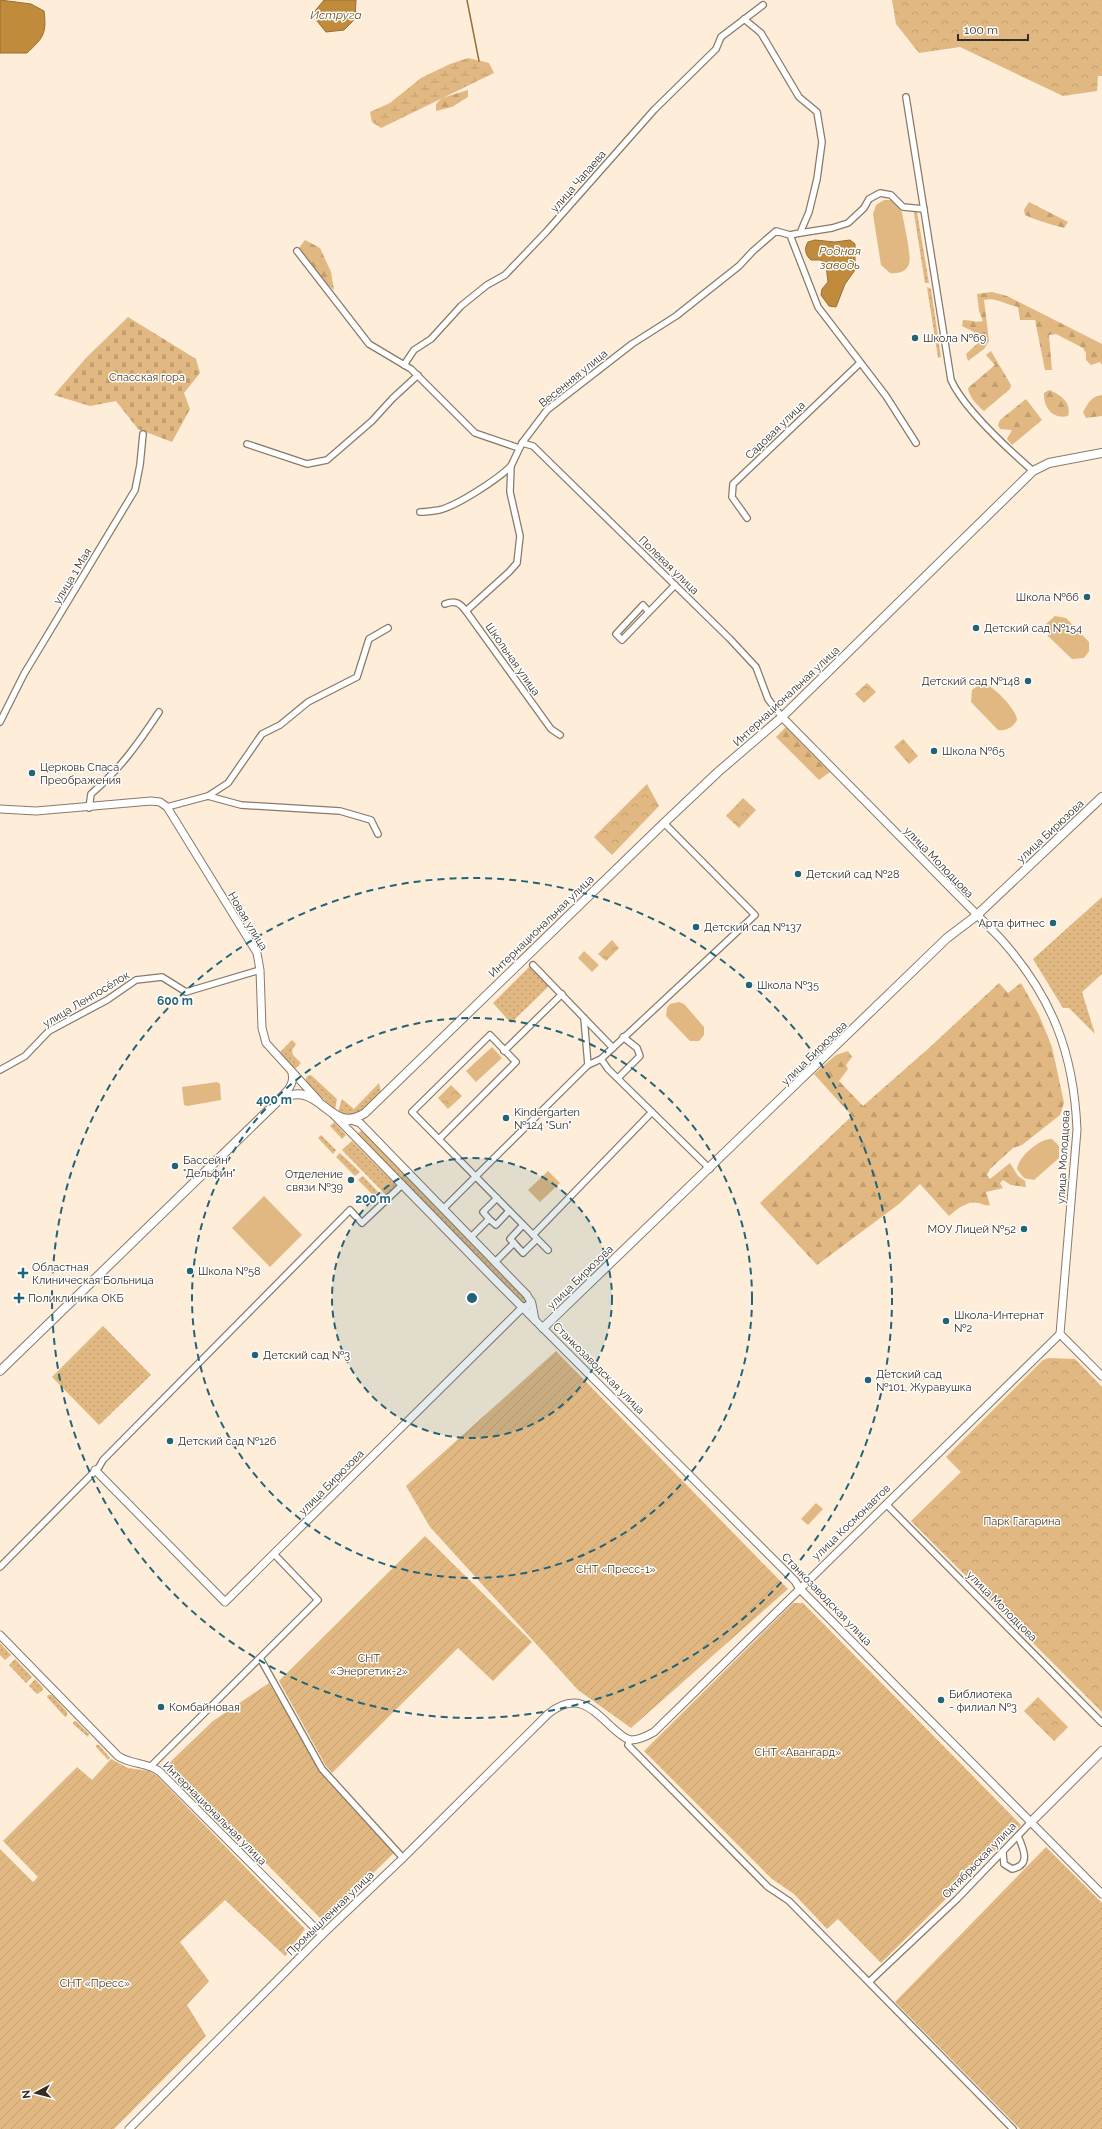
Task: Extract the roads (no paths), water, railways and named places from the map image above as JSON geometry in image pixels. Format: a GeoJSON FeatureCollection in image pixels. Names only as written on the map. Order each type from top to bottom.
{"type":"FeatureCollection","features":[{"type":"Feature","properties":{"kind":"main road","name":"Интернациональная улица"},"geometry":{"type":"LineString","coordinates":[[351,1120],[365,1113],[664,823],[718,772],[782,717],[1033,471],[1050,463],[1102,453]]}},
{"type":"Feature","properties":{"kind":"main road","name":"улица Бирюзова"},"geometry":{"type":"LineString","coordinates":[[543,1328],[710,1169],[947,938],[976,916],[1102,797]]}},
{"type":"Feature","properties":{"kind":"main road"},"geometry":{"type":"LineString","coordinates":[[0,1371],[273,1105],[286,1096],[295,1093],[303,1093],[318,1100],[331,1112],[343,1119],[351,1120]]}},
{"type":"Feature","properties":{"kind":"main road","name":"Октябрьская улица"},"geometry":{"type":"LineString","coordinates":[[1031,1822],[1102,1751]]}},
{"type":"Feature","properties":{"kind":"street","name":"улица Чапаева"},"geometry":{"type":"LineString","coordinates":[[404,365],[414,350],[432,339],[461,306],[487,285],[505,275],[547,231],[654,110],[716,50],[721,36],[763,4]]}},
{"type":"Feature","properties":{"kind":"street"},"geometry":{"type":"LineString","coordinates":[[744,19],[760,33],[800,97],[817,112],[822,142],[817,179],[809,212],[800,233]]}},
{"type":"Feature","properties":{"kind":"street"},"geometry":{"type":"LineString","coordinates":[[906,97],[951,380],[958,393],[995,435],[1033,471]]}},
{"type":"Feature","properties":{"kind":"street"},"geometry":{"type":"LineString","coordinates":[[916,443],[886,396],[818,307],[790,235],[848,224],[864,208],[869,199],[880,193],[891,195],[903,207],[924,209]]}},
{"type":"Feature","properties":{"kind":"street","name":"Весенняя улица"},"geometry":{"type":"LineString","coordinates":[[466,610],[509,572],[517,562],[520,536],[510,492],[511,466],[521,446],[547,410],[632,344],[676,316],[739,266],[753,251],[776,232],[790,235]]}},
{"type":"Feature","properties":{"kind":"street"},"geometry":{"type":"LineString","coordinates":[[297,251],[369,344],[418,375],[475,433],[521,446]]}},
{"type":"Feature","properties":{"kind":"street","name":"Садовая улица"},"geometry":{"type":"LineString","coordinates":[[747,518],[732,497],[733,484],[860,363]]}},
{"type":"Feature","properties":{"kind":"street"},"geometry":{"type":"LineString","coordinates":[[247,444],[306,464],[327,460],[372,422],[393,398],[418,375]]}},
{"type":"Feature","properties":{"kind":"street","name":"улица 1 Мая"},"geometry":{"type":"LineString","coordinates":[[0,722],[24,674],[135,490],[140,465],[143,434]]}},
{"type":"Feature","properties":{"kind":"street","name":"Полевая улица"},"geometry":{"type":"LineString","coordinates":[[521,446],[533,446],[675,585],[756,667],[768,699],[782,717]]}},
{"type":"Feature","properties":{"kind":"street"},"geometry":{"type":"LineString","coordinates":[[420,512],[440,510],[454,503],[500,476],[511,466]]}},
{"type":"Feature","properties":{"kind":"street"},"geometry":{"type":"LineString","coordinates":[[649,612],[643,605],[616,634],[622,640],[649,612],[675,585]]}},
{"type":"Feature","properties":{"kind":"street","name":"Школьная улица"},"geometry":{"type":"LineString","coordinates":[[446,604],[452,601],[460,604],[466,610],[551,729],[560,735]]}},
{"type":"Feature","properties":{"kind":"street"},"geometry":{"type":"LineString","coordinates":[[3,809],[36,811],[89,808],[152,801],[160,802],[167,807],[208,796],[228,782],[262,734],[280,725],[308,702],[357,677],[369,639],[388,628]]}},
{"type":"Feature","properties":{"kind":"street"},"geometry":{"type":"LineString","coordinates":[[89,808],[91,794],[109,779],[130,756],[159,712]]}},
{"type":"Feature","properties":{"kind":"street","name":"улица Молодцова"},"geometry":{"type":"LineString","coordinates":[[782,717],[1012,952],[1043,996],[1063,1041],[1073,1080],[1077,1130],[1060,1334]]}},
{"type":"Feature","properties":{"kind":"street"},"geometry":{"type":"LineString","coordinates":[[208,796],[241,805],[340,811],[371,820],[378,834]]}},
{"type":"Feature","properties":{"kind":"street","name":"Новая улица"},"geometry":{"type":"LineString","coordinates":[[167,807],[257,954],[260,970],[264,1038],[268,1047],[318,1100]]}},
{"type":"Feature","properties":{"kind":"street"},"geometry":{"type":"LineString","coordinates":[[443,1209],[588,1065],[601,1059],[622,1037],[755,915],[664,823]]}},
{"type":"Feature","properties":{"kind":"street"},"geometry":{"type":"LineString","coordinates":[[533,965],[613,1048]]}},
{"type":"Feature","properties":{"kind":"street","name":"улица Ленпосёлок"},"geometry":{"type":"LineString","coordinates":[[0,1070],[25,1056],[50,1031],[107,1000],[136,980],[162,976],[186,992],[260,970]]}},
{"type":"Feature","properties":{"kind":"street"},"geometry":{"type":"LineString","coordinates":[[504,1051],[562,994]]}},
{"type":"Feature","properties":{"kind":"street"},"geometry":{"type":"LineString","coordinates":[[584,1018],[588,1065]]}},
{"type":"Feature","properties":{"kind":"street"},"geometry":{"type":"LineString","coordinates":[[439,1140],[516,1062],[490,1035],[412,1112],[439,1140],[497,1198],[523,1226],[548,1250]]}},
{"type":"Feature","properties":{"kind":"street"},"geometry":{"type":"LineString","coordinates":[[618,1078],[640,1056],[637,1048],[622,1037]]}},
{"type":"Feature","properties":{"kind":"street"},"geometry":{"type":"LineString","coordinates":[[601,1059],[618,1078],[710,1169]]}},
{"type":"Feature","properties":{"kind":"street"},"geometry":{"type":"LineString","coordinates":[[273,1105],[291,1086],[293,1081],[292,1073]]}},
{"type":"Feature","properties":{"kind":"street","name":"Станкозаводская улица"},"geometry":{"type":"LineString","coordinates":[[331,1112],[522,1308],[795,1581],[800,1589],[1102,1894]]}},
{"type":"Feature","properties":{"kind":"street"},"geometry":{"type":"LineString","coordinates":[[523,1226],[510,1239],[523,1253],[535,1237],[652,1112]]}},
{"type":"Feature","properties":{"kind":"street"},"geometry":{"type":"LineString","coordinates":[[364,1128],[362,1120],[365,1113]]}},
{"type":"Feature","properties":{"kind":"street"},"geometry":{"type":"LineString","coordinates":[[349,1131],[347,1123],[351,1120],[356,1120],[471,1237],[531,1301],[535,1320]]}},
{"type":"Feature","properties":{"kind":"street"},"geometry":{"type":"LineString","coordinates":[[0,1567],[96,1470],[103,1460],[350,1210],[362,1223],[402,1185]]}},
{"type":"Feature","properties":{"kind":"street"},"geometry":{"type":"LineString","coordinates":[[497,1198],[483,1212],[489,1219],[496,1225],[509,1211]]}},
{"type":"Feature","properties":{"kind":"street"},"geometry":{"type":"LineString","coordinates":[[471,1237],[489,1219]]}},
{"type":"Feature","properties":{"kind":"street"},"geometry":{"type":"LineString","coordinates":[[495,1262],[514,1243]]}},
{"type":"Feature","properties":{"kind":"street","name":"улица Бирюзова"},"geometry":{"type":"LineString","coordinates":[[96,1470],[225,1602],[275,1555],[522,1308],[529,1305],[531,1301]]}},
{"type":"Feature","properties":{"kind":"street"},"geometry":{"type":"LineString","coordinates":[[1060,1334],[1102,1376]]}},
{"type":"Feature","properties":{"kind":"street","name":"улица Космонавтов"},"geometry":{"type":"LineString","coordinates":[[634,1739],[654,1732],[886,1504],[960,1434],[1060,1334]]}},
{"type":"Feature","properties":{"kind":"street","name":"улица Молодцова"},"geometry":{"type":"LineString","coordinates":[[886,1504],[1102,1723]]}},
{"type":"Feature","properties":{"kind":"street"},"geometry":{"type":"LineString","coordinates":[[151,1766],[318,1600],[275,1555]]}},
{"type":"Feature","properties":{"kind":"street","name":"Интернациональная улица"},"geometry":{"type":"LineString","coordinates":[[0,1635],[118,1756],[127,1761],[151,1766],[160,1772],[322,1935]]}},
{"type":"Feature","properties":{"kind":"street"},"geometry":{"type":"LineString","coordinates":[[260,1658],[322,1769],[403,1858]]}},
{"type":"Feature","properties":{"kind":"street","name":"Промышленная улица"},"geometry":{"type":"LineString","coordinates":[[129,2129],[322,1935],[403,1858],[548,1714],[568,1702],[585,1705],[624,1738],[634,1739]]}},
{"type":"Feature","properties":{"kind":"street"},"geometry":{"type":"LineString","coordinates":[[634,1739],[628,1745],[762,1882],[789,1901],[870,1981],[1012,2129]]}},
{"type":"Feature","properties":{"kind":"street","name":"Октябрьская улица"},"geometry":{"type":"LineString","coordinates":[[870,1981],[957,1899],[1031,1822]]}},
{"type":"Feature","properties":{"kind":"street"},"geometry":{"type":"LineString","coordinates":[[1002,1853],[1004,1864],[1012,1869],[1020,1867],[1025,1860],[1025,1852],[1018,1836]]}},
{"type":"Feature","properties":{"kind":"water"},"geometry":{"type":"Polygon","coordinates":[[[0,0],[31,4],[44,11],[45,25],[43,35],[27,53],[0,53],[0,0]]]}},
{"type":"Feature","properties":{"kind":"water","name":"Иструга"},"geometry":{"type":"Polygon","coordinates":[[[324,0],[356,0],[355,19],[344,30],[326,32],[317,21],[315,11],[324,0]]]}},
{"type":"Feature","properties":{"kind":"water","name":"Родная заводь"},"geometry":{"type":"Polygon","coordinates":[[[815,240],[835,242],[850,240],[855,244],[855,270],[845,284],[836,307],[829,306],[821,295],[822,289],[828,282],[826,265],[821,260],[811,260],[806,254],[808,242],[815,240]]]}},
{"type":"Feature","properties":{"kind":"waterway"},"geometry":{"type":"LineString","coordinates":[[467,0],[479,61]]}},
{"type":"Feature","properties":{"kind":"place","name":"Школа №69"},"geometry":{"type":"Point","coordinates":[915,338]}},
{"type":"Feature","properties":{"kind":"place","name":"Школа №66"},"geometry":{"type":"Point","coordinates":[1087,597]}},
{"type":"Feature","properties":{"kind":"place","name":"Детский сад №154"},"geometry":{"type":"Point","coordinates":[976,628]}},
{"type":"Feature","properties":{"kind":"place","name":"Детский сад №148"},"geometry":{"type":"Point","coordinates":[1028,681]}},
{"type":"Feature","properties":{"kind":"place","name":"Школа №65"},"geometry":{"type":"Point","coordinates":[934,751]}},
{"type":"Feature","properties":{"kind":"place","name":"Церковь Спаса Преображения"},"geometry":{"type":"Point","coordinates":[32,773]}},
{"type":"Feature","properties":{"kind":"place","name":"Детский сад №28"},"geometry":{"type":"Point","coordinates":[798,874]}},
{"type":"Feature","properties":{"kind":"place","name":"Арта фитнес"},"geometry":{"type":"Point","coordinates":[1053,923]}},
{"type":"Feature","properties":{"kind":"place","name":"Детский сад №137"},"geometry":{"type":"Point","coordinates":[696,927]}},
{"type":"Feature","properties":{"kind":"place","name":"Школа №35"},"geometry":{"type":"Point","coordinates":[749,985]}},
{"type":"Feature","properties":{"kind":"place","name":"Kindergarten №124 \"Sun\""},"geometry":{"type":"Point","coordinates":[506,1118]}},
{"type":"Feature","properties":{"kind":"place","name":"Бассейн \"Дельфин\""},"geometry":{"type":"Point","coordinates":[175,1166]}},
{"type":"Feature","properties":{"kind":"place","name":"Отделение связи №39"},"geometry":{"type":"Point","coordinates":[351,1180]}},
{"type":"Feature","properties":{"kind":"place","name":"МОУ Лицей №52"},"geometry":{"type":"Point","coordinates":[1024,1229]}},
{"type":"Feature","properties":{"kind":"place","name":"Школа №58"},"geometry":{"type":"Point","coordinates":[190,1271]}},
{"type":"Feature","properties":{"kind":"place","name":"Областная Клиническая Больница"},"geometry":{"type":"Point","coordinates":[23,1273]}},
{"type":"Feature","properties":{"kind":"place","name":"Поликлиника ОКБ"},"geometry":{"type":"Point","coordinates":[19,1298]}},
{"type":"Feature","properties":{"kind":"place","name":"Школа-Интернат №2"},"geometry":{"type":"Point","coordinates":[946,1321]}},
{"type":"Feature","properties":{"kind":"place","name":"Детский сад №3"},"geometry":{"type":"Point","coordinates":[255,1355]}},
{"type":"Feature","properties":{"kind":"place","name":"Детский сад №101, Журавушка"},"geometry":{"type":"Point","coordinates":[868,1380]}},
{"type":"Feature","properties":{"kind":"place","name":"Детский сад №126"},"geometry":{"type":"Point","coordinates":[170,1441]}},
{"type":"Feature","properties":{"kind":"place","name":"Библиотека - филиал №3"},"geometry":{"type":"Point","coordinates":[941,1700]}},
{"type":"Feature","properties":{"kind":"place","name":"Комбайновая"},"geometry":{"type":"Point","coordinates":[161,1707]}},
{"type":"Feature","properties":{"kind":"park label","name":"Спасская гора"},"geometry":{"type":"Point","coordinates":[147,377]}},
{"type":"Feature","properties":{"kind":"park label","name":"Парк Гагарина"},"geometry":{"type":"Point","coordinates":[1022,1521]}},
{"type":"Feature","properties":{"kind":"park label","name":"СНТ «Пресс-1»"},"geometry":{"type":"Point","coordinates":[616,1569]}},
{"type":"Feature","properties":{"kind":"park label","name":"СНТ «Энергетик-2»"},"geometry":{"type":"Point","coordinates":[369,1664]}},
{"type":"Feature","properties":{"kind":"park label","name":"СНТ «Авангард»"},"geometry":{"type":"Point","coordinates":[798,1752]}},
{"type":"Feature","properties":{"kind":"park label","name":"СНТ «Пресс»"},"geometry":{"type":"Point","coordinates":[95,1983]}}]}
